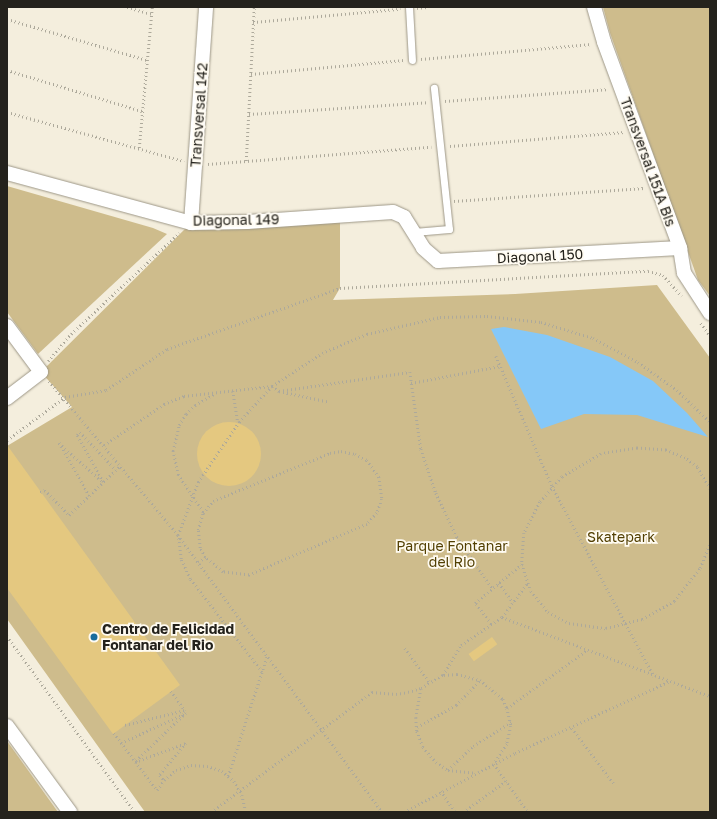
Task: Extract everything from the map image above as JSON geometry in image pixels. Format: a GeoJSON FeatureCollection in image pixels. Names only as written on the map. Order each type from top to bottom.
{"type":"FeatureCollection","features":[{"type":"Feature","properties":{"kind":"street","name":"Transversal 142"},"geometry":{"type":"LineString","coordinates":[[191,222],[206,7]]}},
{"type":"Feature","properties":{"kind":"street","name":"Transversal 151A Bis"},"geometry":{"type":"LineString","coordinates":[[594,7],[604,42],[680,248],[684,273],[703,315]]}},
{"type":"Feature","properties":{"kind":"street","name":"Diagonal 149"},"geometry":{"type":"LineString","coordinates":[[7,172],[191,222],[247,222],[393,212],[404,216],[414,232]]}},
{"type":"Feature","properties":{"kind":"street","name":"Diagonal 150"},"geometry":{"type":"LineString","coordinates":[[414,232],[423,248],[438,261],[680,248]]}},
{"type":"Feature","properties":{"kind":"street"},"geometry":{"type":"LineString","coordinates":[[7,326],[41,372],[7,398]]}},
{"type":"Feature","properties":{"kind":"street"},"geometry":{"type":"LineString","coordinates":[[7,726],[70,812]]}},
{"type":"Feature","properties":{"kind":"lane"},"geometry":{"type":"LineString","coordinates":[[410,8],[412,60]]}},
{"type":"Feature","properties":{"kind":"lane"},"geometry":{"type":"LineString","coordinates":[[414,232],[449,229],[434,88]]}},
{"type":"Feature","properties":{"kind":"path"},"geometry":{"type":"LineString","coordinates":[[127,7],[151,14]]}},
{"type":"Feature","properties":{"kind":"path"},"geometry":{"type":"LineString","coordinates":[[139,148],[152,7]]}},
{"type":"Feature","properties":{"kind":"path"},"geometry":{"type":"LineString","coordinates":[[246,161],[254,7]]}},
{"type":"Feature","properties":{"kind":"path"},"geometry":{"type":"LineString","coordinates":[[253,22],[427,7]]}},
{"type":"Feature","properties":{"kind":"path"},"geometry":{"type":"LineString","coordinates":[[7,19],[147,60]]}},
{"type":"Feature","properties":{"kind":"path"},"geometry":{"type":"LineString","coordinates":[[251,74],[604,42]]}},
{"type":"Feature","properties":{"kind":"path"},"geometry":{"type":"LineString","coordinates":[[7,70],[142,111]]}},
{"type":"Feature","properties":{"kind":"path"},"geometry":{"type":"LineString","coordinates":[[7,112],[195,164],[636,130]]}},
{"type":"Feature","properties":{"kind":"path"},"geometry":{"type":"LineString","coordinates":[[446,202],[658,188]]}},
{"type":"Feature","properties":{"kind":"path"},"geometry":{"type":"LineString","coordinates":[[191,222],[71,334],[52,355],[41,372],[65,398],[178,535],[382,812]]}},
{"type":"Feature","properties":{"kind":"path"},"geometry":{"type":"LineString","coordinates":[[7,440],[65,398],[106,390],[166,348],[340,288],[648,271],[663,275],[683,298]]}},
{"type":"Feature","properties":{"kind":"path"},"geometry":{"type":"LineString","coordinates":[[703,315],[710,336]]}},
{"type":"Feature","properties":{"kind":"path"},"geometry":{"type":"LineString","coordinates":[[262,672],[190,579],[181,559],[178,535],[190,497],[214,456],[239,422],[272,386],[322,353],[391,326],[460,316],[513,318],[567,329],[618,350],[677,390],[710,422]]}},
{"type":"Feature","properties":{"kind":"path"},"geometry":{"type":"LineString","coordinates":[[496,356],[552,486],[654,676]]}},
{"type":"Feature","properties":{"kind":"path"},"geometry":{"type":"LineString","coordinates":[[411,383],[500,366]]}},
{"type":"Feature","properties":{"kind":"path"},"geometry":{"type":"LineString","coordinates":[[279,391],[410,372],[421,449],[436,493],[457,537],[492,588]]}},
{"type":"Feature","properties":{"kind":"path"},"geometry":{"type":"LineString","coordinates":[[104,445],[170,400],[272,386],[279,391],[330,402]]}},
{"type":"Feature","properties":{"kind":"path"},"geometry":{"type":"LineString","coordinates":[[233,391],[239,422]]}},
{"type":"Feature","properties":{"kind":"path"},"geometry":{"type":"LineString","coordinates":[[203,513],[190,497],[174,464],[175,438],[179,425],[195,405],[219,393]]}},
{"type":"Feature","properties":{"kind":"path"},"geometry":{"type":"LineString","coordinates":[[103,482],[77,433],[81,433],[116,470]]}},
{"type":"Feature","properties":{"kind":"path"},"geometry":{"type":"LineString","coordinates":[[89,496],[59,443],[103,482]]}},
{"type":"Feature","properties":{"kind":"path"},"geometry":{"type":"LineString","coordinates":[[710,489],[697,467],[685,458],[666,450],[638,448],[612,451],[590,459],[571,470],[552,486],[530,516],[524,533],[522,564],[527,584],[538,602],[548,612],[569,623],[595,628],[627,625],[661,610],[682,592],[700,568],[710,543]]}},
{"type":"Feature","properties":{"kind":"path"},"geometry":{"type":"LineString","coordinates":[[337,452],[354,454],[367,460],[377,472],[382,484],[380,506],[368,524],[256,573],[232,575],[217,569],[205,557],[199,544],[198,530],[203,513],[219,497],[337,452]]}},
{"type":"Feature","properties":{"kind":"path"},"geometry":{"type":"LineString","coordinates":[[40,492],[45,490],[69,515],[121,465]]}},
{"type":"Feature","properties":{"kind":"path"},"geometry":{"type":"LineString","coordinates":[[198,562],[205,557]]}},
{"type":"Feature","properties":{"kind":"path"},"geometry":{"type":"LineString","coordinates":[[491,624],[475,603],[522,564]]}},
{"type":"Feature","properties":{"kind":"path"},"geometry":{"type":"LineString","coordinates":[[499,583],[513,602]]}},
{"type":"Feature","properties":{"kind":"path"},"geometry":{"type":"LineString","coordinates":[[211,812],[372,692],[396,694],[421,688],[443,675],[461,645],[502,617],[527,584]]}},
{"type":"Feature","properties":{"kind":"path"},"geometry":{"type":"LineString","coordinates":[[502,617],[710,696]]}},
{"type":"Feature","properties":{"kind":"path"},"geometry":{"type":"LineString","coordinates":[[7,636],[135,812]]}},
{"type":"Feature","properties":{"kind":"path"},"geometry":{"type":"LineString","coordinates":[[405,648],[430,683]]}},
{"type":"Feature","properties":{"kind":"path"},"geometry":{"type":"LineString","coordinates":[[507,708],[588,650]]}},
{"type":"Feature","properties":{"kind":"path"},"geometry":{"type":"LineString","coordinates":[[228,776],[267,655]]}},
{"type":"Feature","properties":{"kind":"path"},"geometry":{"type":"LineString","coordinates":[[443,675],[457,674],[480,680],[498,693],[507,708],[511,722],[507,744],[494,764]]}},
{"type":"Feature","properties":{"kind":"path"},"geometry":{"type":"LineString","coordinates":[[417,727],[452,708],[480,680]]}},
{"type":"Feature","properties":{"kind":"path"},"geometry":{"type":"LineString","coordinates":[[404,812],[494,764],[670,681]]}},
{"type":"Feature","properties":{"kind":"path"},"geometry":{"type":"LineString","coordinates":[[421,688],[417,708],[417,727],[423,748],[436,762],[448,770],[477,773]]}},
{"type":"Feature","properties":{"kind":"path"},"geometry":{"type":"LineString","coordinates":[[171,691],[186,712]]}},
{"type":"Feature","properties":{"kind":"path"},"geometry":{"type":"LineString","coordinates":[[125,725],[186,712]]}},
{"type":"Feature","properties":{"kind":"path"},"geometry":{"type":"LineString","coordinates":[[122,742],[186,712]]}},
{"type":"Feature","properties":{"kind":"path"},"geometry":{"type":"LineString","coordinates":[[136,762],[186,712]]}},
{"type":"Feature","properties":{"kind":"path"},"geometry":{"type":"LineString","coordinates":[[448,770],[473,746],[511,722]]}},
{"type":"Feature","properties":{"kind":"path"},"geometry":{"type":"LineString","coordinates":[[572,728],[615,785]]}},
{"type":"Feature","properties":{"kind":"path"},"geometry":{"type":"LineString","coordinates":[[114,733],[157,790],[164,780],[176,770],[191,765],[207,766],[228,776],[240,790],[246,812]]}},
{"type":"Feature","properties":{"kind":"path"},"geometry":{"type":"LineString","coordinates":[[136,762],[186,743],[160,775],[164,780]]}},
{"type":"Feature","properties":{"kind":"path"},"geometry":{"type":"LineString","coordinates":[[494,764],[528,812]]}},
{"type":"Feature","properties":{"kind":"path"},"geometry":{"type":"LineString","coordinates":[[463,812],[506,781]]}},
{"type":"Feature","properties":{"kind":"path"},"geometry":{"type":"LineString","coordinates":[[441,791],[455,812]]}},
{"type":"Feature","properties":{"kind":"green space"},"geometry":{"type":"Polygon","coordinates":[[[603,7],[710,7],[710,296],[698,280],[610,33],[603,7]]]}},
{"type":"Feature","properties":{"kind":"green space"},"geometry":{"type":"Polygon","coordinates":[[[7,186],[153,228],[167,234],[38,354],[7,312],[7,186]]]}},
{"type":"Feature","properties":{"kind":"green space","name":"Parque Fontanar del Rio"},"geometry":{"type":"Polygon","coordinates":[[[340,216],[340,288],[333,300],[515,294],[657,285],[710,358],[710,812],[145,812],[7,619],[7,446],[72,407],[41,372],[191,223],[340,216]]]}},
{"type":"Feature","properties":{"kind":"green space"},"geometry":{"type":"Polygon","coordinates":[[[7,741],[58,812],[7,812],[7,741]]]}},
{"type":"Feature","properties":{"kind":"water"},"geometry":{"type":"Polygon","coordinates":[[[504,327],[547,335],[610,357],[653,381],[687,413],[708,437],[637,415],[584,414],[541,429],[491,329],[504,327]]]}},
{"type":"Feature","properties":{"kind":"building"},"geometry":{"type":"Polygon","coordinates":[[[229,422],[247,428],[255,436],[261,454],[255,472],[247,480],[229,486],[211,480],[203,472],[197,454],[203,436],[211,428],[229,422]]]}},
{"type":"Feature","properties":{"kind":"building","name":"Centro de Felicidad Fontanar del Rio"},"geometry":{"type":"Polygon","coordinates":[[[7,445],[180,685],[113,734],[7,588],[7,445]]]}},
{"type":"Feature","properties":{"kind":"building"},"geometry":{"type":"Polygon","coordinates":[[[492,637],[497,644],[474,661],[469,654],[492,637]]]}},
{"type":"Feature","properties":{"kind":"place","name":"Centro de Felicidad Fontanar del Rio"},"geometry":{"type":"Point","coordinates":[94,637]}},
{"type":"Feature","properties":{"kind":"park label","name":"Skatepark"},"geometry":{"type":"Point","coordinates":[621,537]}}]}
